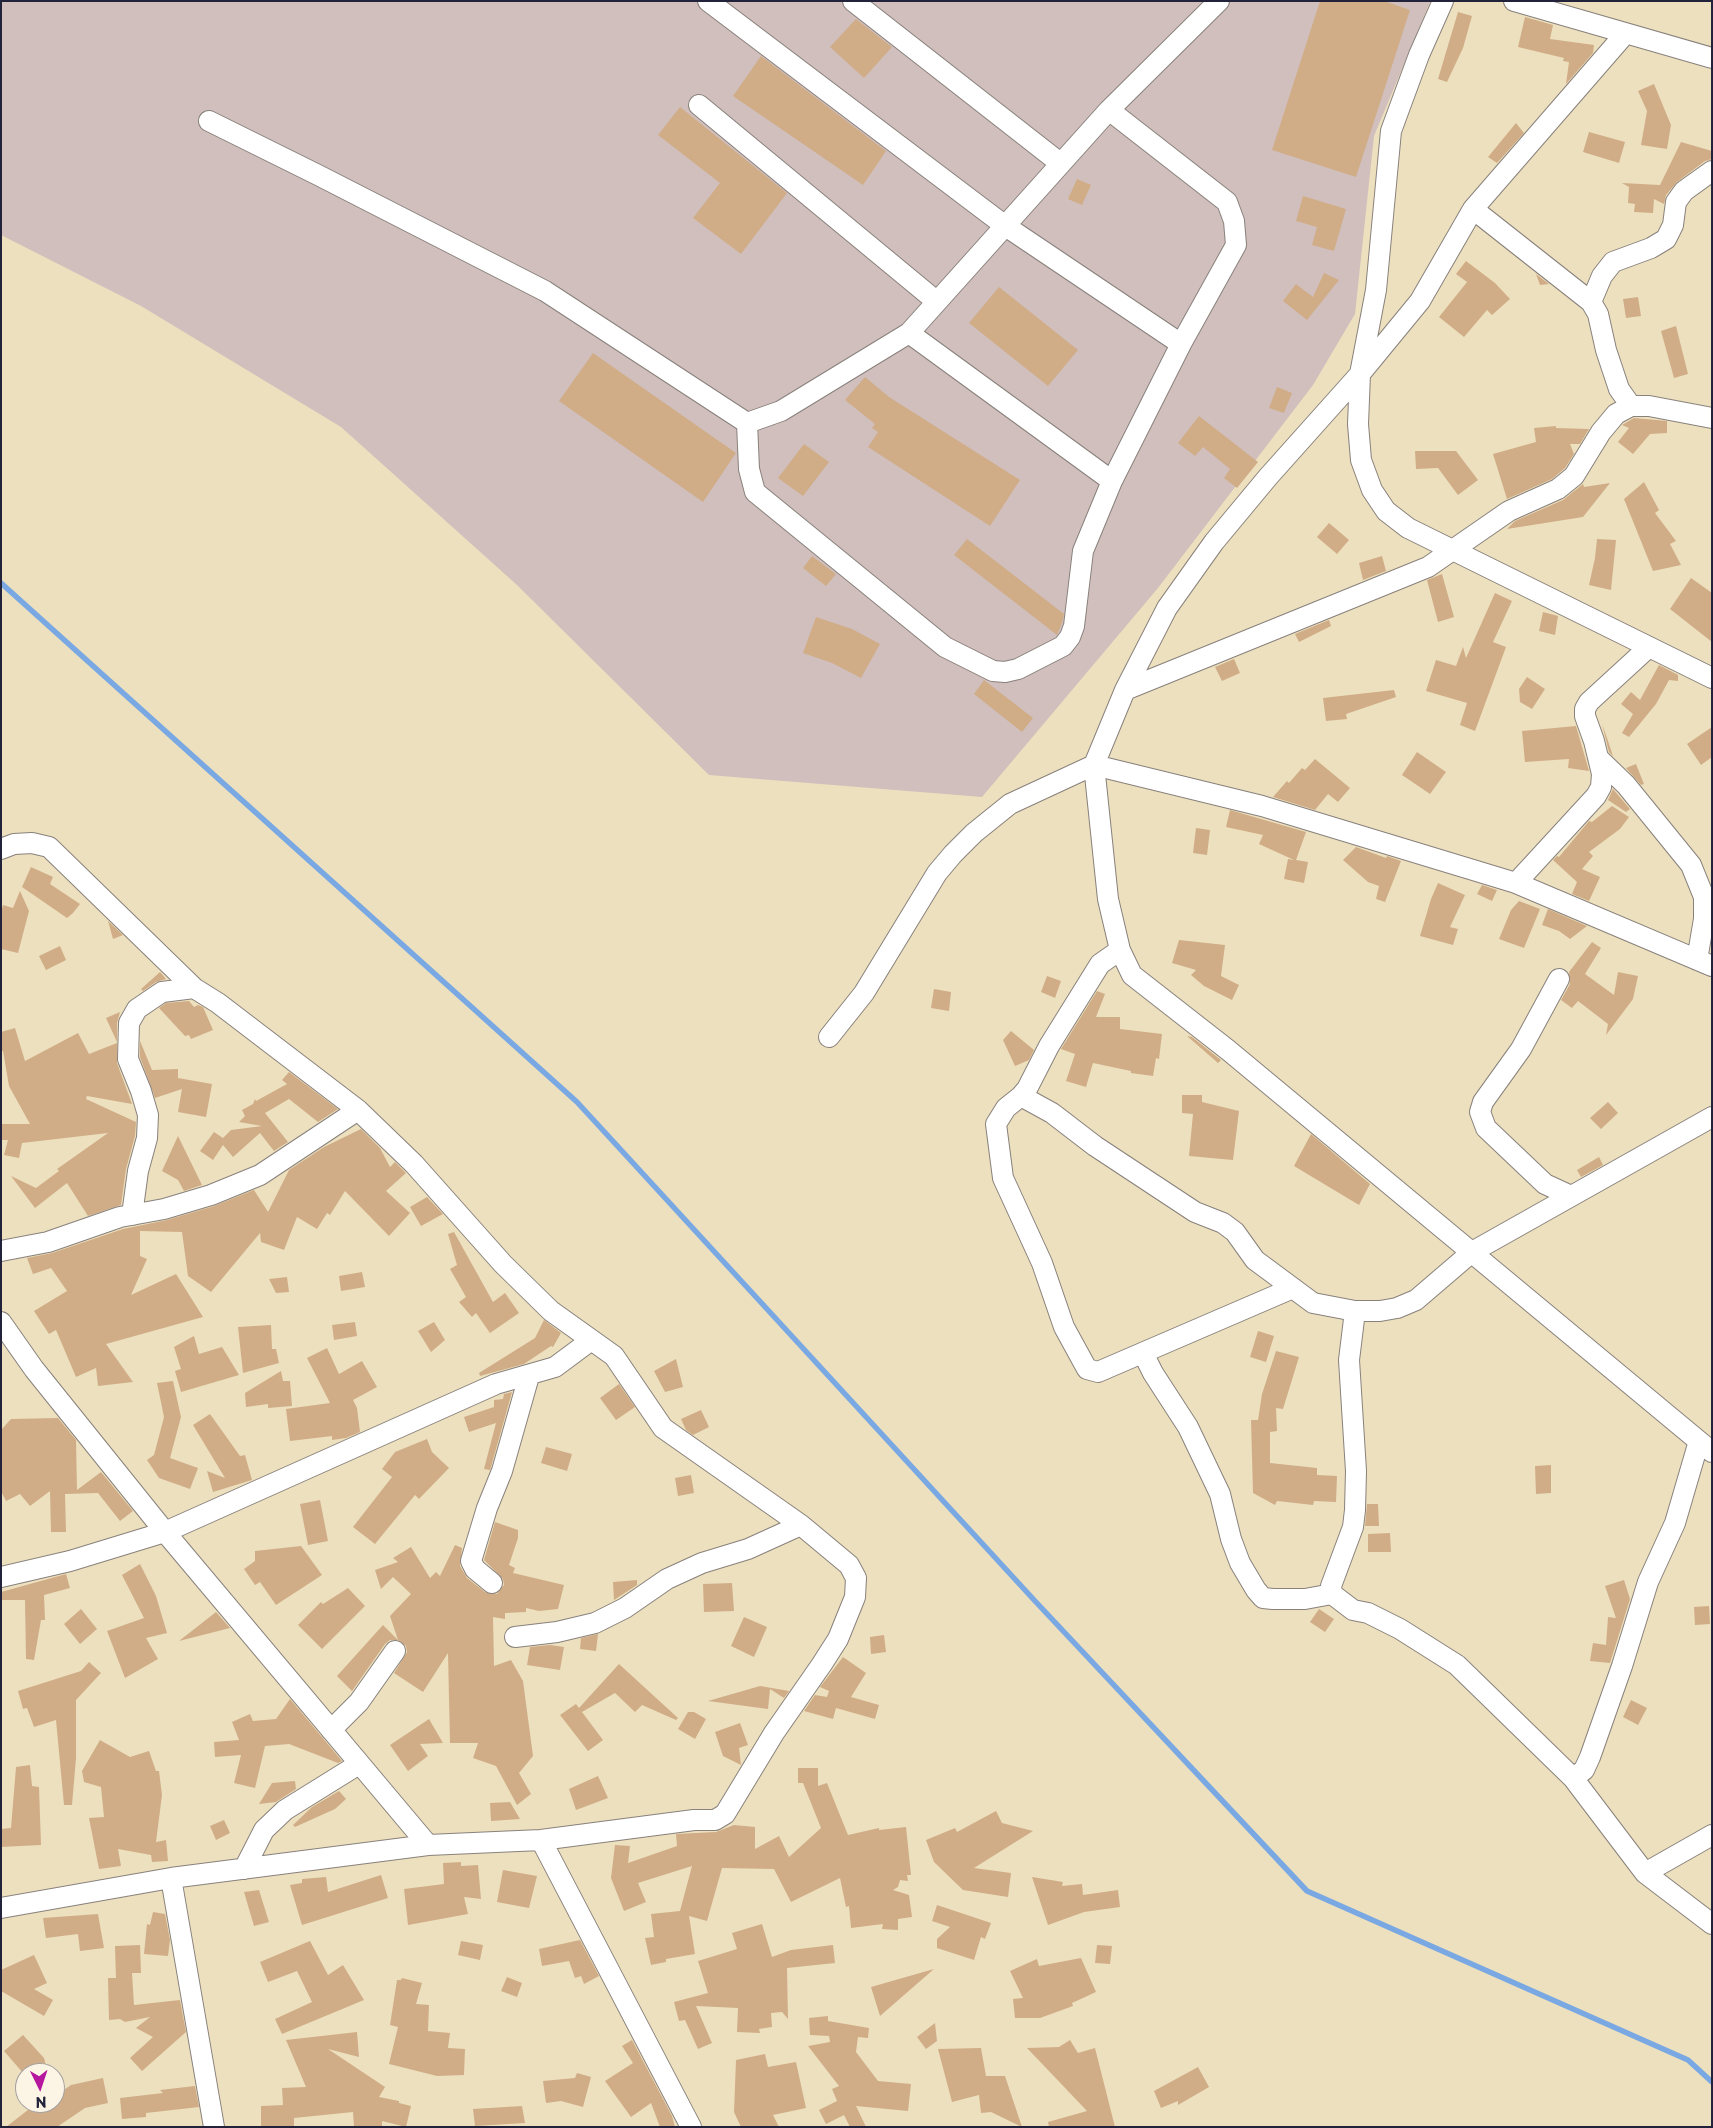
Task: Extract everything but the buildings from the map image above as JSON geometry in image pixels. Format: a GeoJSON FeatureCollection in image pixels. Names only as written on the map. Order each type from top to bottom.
{"type":"FeatureCollection","features":[{"type":"Feature","properties":{"kind":"street"},"geometry":{"type":"LineString","coordinates":[[708,1],[1004,225],[1181,344]]}},
{"type":"Feature","properties":{"kind":"street"},"geometry":{"type":"LineString","coordinates":[[853,1],[1060,163]]}},
{"type":"Feature","properties":{"kind":"street"},"geometry":{"type":"LineString","coordinates":[[747,423],[781,411],[909,333],[1109,110],[1219,1]]}},
{"type":"Feature","properties":{"kind":"street"},"geometry":{"type":"LineString","coordinates":[[1444,1],[1419,55],[1391,131],[1376,290],[1360,374],[1358,424],[1361,460],[1372,490],[1386,510],[1408,528],[1712,678]]}},
{"type":"Feature","properties":{"kind":"street"},"geometry":{"type":"LineString","coordinates":[[1514,1],[1625,34],[1710,54]]}},
{"type":"Feature","properties":{"kind":"street"},"geometry":{"type":"LineString","coordinates":[[1573,1778],[1584,1770],[1590,1757],[1622,1666],[1648,1582],[1675,1523],[1705,1446],[1228,1050],[1132,975],[1120,950],[1108,900],[1094,765],[1125,690],[1167,608],[1214,542],[1268,477],[1360,374],[1420,301],[1473,209],[1625,34]]}},
{"type":"Feature","properties":{"kind":"street"},"geometry":{"type":"LineString","coordinates":[[699,105],[936,301]]}},
{"type":"Feature","properties":{"kind":"street"},"geometry":{"type":"LineString","coordinates":[[747,423],[750,469],[755,492],[945,647],[993,672],[1018,669],[1063,646],[1070,637],[1074,626],[1083,551],[1112,481],[1181,344],[1236,245],[1234,221],[1227,202],[1109,110]]}},
{"type":"Feature","properties":{"kind":"street"},"geometry":{"type":"LineString","coordinates":[[209,121],[318,174],[545,291],[747,423]]}},
{"type":"Feature","properties":{"kind":"street"},"geometry":{"type":"LineString","coordinates":[[1591,302],[1602,276],[1613,262],[1651,248],[1666,239],[1673,225],[1676,202],[1684,191],[1712,171]]}},
{"type":"Feature","properties":{"kind":"street"},"geometry":{"type":"LineString","coordinates":[[1473,209],[1591,302],[1598,314],[1606,350],[1619,389],[1631,406]]}},
{"type":"Feature","properties":{"kind":"street"},"geometry":{"type":"LineString","coordinates":[[909,333],[1112,481]]}},
{"type":"Feature","properties":{"kind":"street"},"geometry":{"type":"LineString","coordinates":[[1125,690],[1428,567],[1454,551],[1509,511],[1558,489],[1574,476],[1601,432],[1616,414],[1631,406],[1649,406],[1712,418]]}},
{"type":"Feature","properties":{"kind":"street"},"geometry":{"type":"LineString","coordinates":[[1516,883],[1596,796],[1601,787],[1602,774],[1585,716],[1585,709],[1588,702],[1649,647]]}},
{"type":"Feature","properties":{"kind":"street"},"geometry":{"type":"LineString","coordinates":[[829,1037],[864,993],[937,873],[953,854],[974,833],[1010,804],[1094,765],[1271,809],[1516,883],[1704,963],[1704,897],[1691,865],[1626,784],[1598,758]]}},
{"type":"Feature","properties":{"kind":"street"},"geometry":{"type":"LineString","coordinates":[[1,849],[14,844],[49,847],[194,988],[358,1110],[414,1164],[503,1264],[551,1311],[590,1341],[614,1356],[663,1428],[802,1525],[849,1565],[856,1578],[855,1597],[838,1639],[774,1733],[725,1814],[715,1820],[694,1820],[542,1840],[428,1845],[171,1878],[1,1908]]}},
{"type":"Feature","properties":{"kind":"street"},"geometry":{"type":"LineString","coordinates":[[1120,950],[1100,964],[1049,1046],[1021,1096],[1006,1108],[996,1124],[1003,1178],[1042,1263],[1064,1327],[1088,1369],[1092,1372],[1098,1372],[1293,1288]]}},
{"type":"Feature","properties":{"kind":"street"},"geometry":{"type":"LineString","coordinates":[[1559,979],[1521,1049],[1483,1102],[1480,1112],[1486,1128],[1544,1184],[1571,1196]]}},
{"type":"Feature","properties":{"kind":"street"},"geometry":{"type":"LineString","coordinates":[[132,1215],[138,1171],[147,1138],[148,1115],[141,1091],[128,1060],[129,1023],[136,1009],[162,992],[194,988]]}},
{"type":"Feature","properties":{"kind":"street"},"geometry":{"type":"LineString","coordinates":[[1021,1096],[1052,1113],[1095,1146],[1195,1212],[1223,1223],[1234,1232],[1255,1260],[1313,1303],[1355,1311],[1380,1312],[1397,1308],[1416,1300],[1472,1252],[1712,1117]]}},
{"type":"Feature","properties":{"kind":"street"},"geometry":{"type":"LineString","coordinates":[[1,1251],[48,1242],[81,1229],[132,1215],[164,1210],[211,1195],[260,1175],[358,1110]]}},
{"type":"Feature","properties":{"kind":"street"},"geometry":{"type":"LineString","coordinates":[[1355,1311],[1349,1360],[1356,1471],[1355,1510],[1353,1527],[1331,1586],[1332,1594],[1353,1610],[1368,1613],[1400,1629],[1457,1666],[1573,1778],[1646,1873],[1712,1924]]}},
{"type":"Feature","properties":{"kind":"street"},"geometry":{"type":"LineString","coordinates":[[1,1322],[34,1369],[165,1532],[428,1845]]}},
{"type":"Feature","properties":{"kind":"street"},"geometry":{"type":"LineString","coordinates":[[1,1577],[70,1561],[165,1532],[496,1384],[555,1367],[590,1341]]}},
{"type":"Feature","properties":{"kind":"street"},"geometry":{"type":"LineString","coordinates":[[1143,1353],[1153,1373],[1192,1435],[1220,1494],[1231,1539],[1240,1563],[1256,1590],[1263,1598],[1272,1599],[1305,1599],[1332,1594]]}},
{"type":"Feature","properties":{"kind":"street"},"geometry":{"type":"LineString","coordinates":[[492,1583],[475,1569],[471,1561],[487,1508],[502,1471],[529,1376]]}},
{"type":"Feature","properties":{"kind":"street"},"geometry":{"type":"LineString","coordinates":[[515,1637],[557,1632],[596,1623],[625,1608],[667,1579],[702,1563],[748,1549],[802,1525]]}},
{"type":"Feature","properties":{"kind":"street"},"geometry":{"type":"LineString","coordinates":[[331,1730],[359,1702],[395,1651]]}},
{"type":"Feature","properties":{"kind":"street"},"geometry":{"type":"LineString","coordinates":[[244,1869],[264,1830],[285,1810],[359,1764]]}},
{"type":"Feature","properties":{"kind":"street"},"geometry":{"type":"LineString","coordinates":[[1646,1873],[1675,1854],[1712,1835]]}},
{"type":"Feature","properties":{"kind":"street"},"geometry":{"type":"LineString","coordinates":[[542,1840],[691,2127]]}},
{"type":"Feature","properties":{"kind":"street"},"geometry":{"type":"LineString","coordinates":[[171,1878],[214,2127]]}},
{"type":"Feature","properties":{"kind":"shaded area"},"geometry":{"type":"Polygon","coordinates":[[[1,1],[1430,2],[1374,136],[1355,314],[1313,385],[1158,588],[982,797],[709,775],[517,585],[341,427],[141,306],[1,235],[1,1]]]}},
{"type":"Feature","properties":{"kind":"waterway"},"geometry":{"type":"LineString","coordinates":[[1,583],[577,1102],[1035,1601],[1307,1891],[1688,2060],[1712,2082]]}}]}
